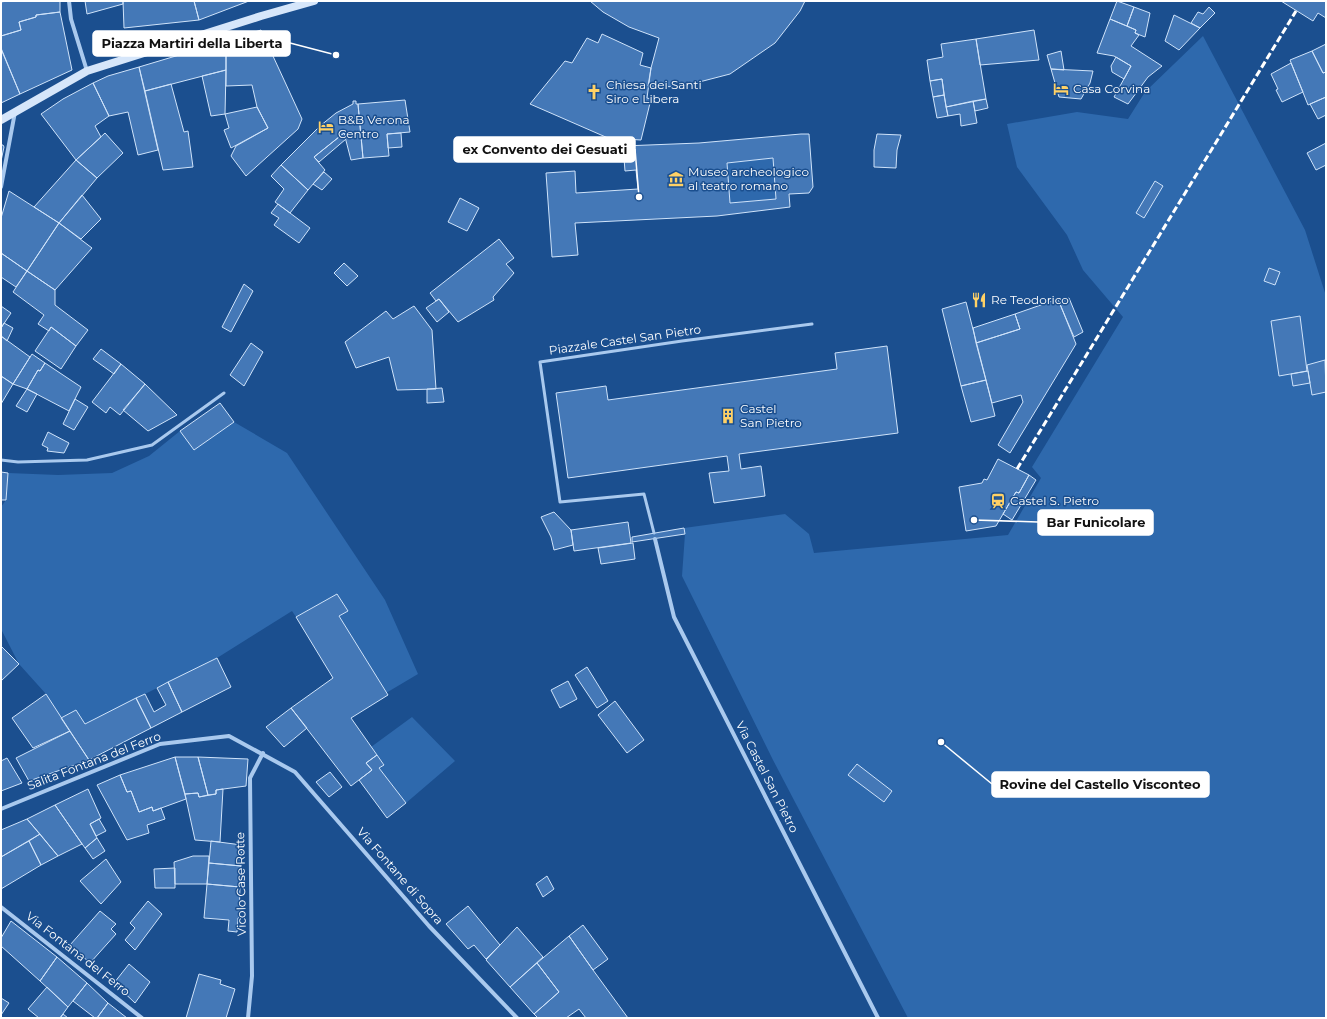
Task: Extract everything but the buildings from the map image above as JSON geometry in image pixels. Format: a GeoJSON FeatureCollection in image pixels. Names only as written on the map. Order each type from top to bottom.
{"type":"FeatureCollection","features":[{"type":"Feature","properties":{"kind":"main road"},"geometry":{"type":"LineString","coordinates":[[1,120],[87,71],[261,16],[314,1]]}},
{"type":"Feature","properties":{"kind":"street"},"geometry":{"type":"LineString","coordinates":[[70,1],[72,19],[87,71]]}},
{"type":"Feature","properties":{"kind":"street"},"geometry":{"type":"LineString","coordinates":[[1,187],[15,112]]}},
{"type":"Feature","properties":{"kind":"street","name":"Via Castel San Pietro"},"geometry":{"type":"LineString","coordinates":[[655,539],[674,617],[878,1018]]}},
{"type":"Feature","properties":{"kind":"street","name":"Salita Fontana del Ferro"},"geometry":{"type":"LineString","coordinates":[[1,809],[160,744],[229,736],[263,753]]}},
{"type":"Feature","properties":{"kind":"street","name":"Vicolo Case Rotte"},"geometry":{"type":"LineString","coordinates":[[248,1018],[252,976],[250,778],[263,753]]}},
{"type":"Feature","properties":{"kind":"street","name":"Via Fontane di Sopra"},"geometry":{"type":"LineString","coordinates":[[263,753],[295,772],[429,926],[517,1018]]}},
{"type":"Feature","properties":{"kind":"street","name":"Via Fontana del Ferro"},"geometry":{"type":"LineString","coordinates":[[1,907],[142,1018]]}},
{"type":"Feature","properties":{"kind":"lane","name":"Piazzale Castel San Pietro"},"geometry":{"type":"LineString","coordinates":[[654,533],[644,494],[560,502],[540,362],[682,340],[812,324]]}},
{"type":"Feature","properties":{"kind":"lane"},"geometry":{"type":"LineString","coordinates":[[1,460],[18,462],[86,460],[152,445],[224,393]]}},
{"type":"Feature","properties":{"kind":"shaded area"},"geometry":{"type":"Polygon","coordinates":[[[1203,36],[1305,230],[1326,296],[1326,1018],[908,1018],[773,760],[682,576],[685,534],[684,528],[785,514],[809,534],[814,553],[1008,535],[1041,478],[1032,467],[1123,317],[1083,270],[1067,235],[1017,167],[1007,124],[1077,112],[1128,119],[1145,92],[1203,36]]]}},
{"type":"Feature","properties":{"kind":"shaded area"},"geometry":{"type":"Polygon","coordinates":[[[773,158],[776,199],[730,203],[727,163],[773,158]]]}},
{"type":"Feature","properties":{"kind":"shaded area"},"geometry":{"type":"Polygon","coordinates":[[[234,422],[287,453],[385,600],[418,674],[386,693],[339,616],[348,611],[337,594],[296,617],[292,611],[217,658],[85,724],[76,710],[61,718],[46,694],[19,664],[1,629],[1,507],[6,500],[8,473],[58,475],[112,473],[149,456],[180,431],[194,450],[234,422]]]}},
{"type":"Feature","properties":{"kind":"shaded area"},"geometry":{"type":"Polygon","coordinates":[[[412,717],[455,761],[406,803],[379,768],[384,764],[371,747],[412,717]]]}},
{"type":"Feature","properties":{"kind":"railway"},"geometry":{"type":"LineString","coordinates":[[1017,469],[1296,11]]}},
{"type":"Feature","properties":{"kind":"place","name":"Piazza Martiri della Liberta"},"geometry":{"type":"Point","coordinates":[336,55]}},
{"type":"Feature","properties":{"kind":"place","name":"Casa Corvina"},"geometry":{"type":"Point","coordinates":[1061,89]}},
{"type":"Feature","properties":{"kind":"place","name":"Chiesa dei Santi Siro e Libera"},"geometry":{"type":"Point","coordinates":[594,92]}},
{"type":"Feature","properties":{"kind":"place","name":"B&B Verona Centro"},"geometry":{"type":"Point","coordinates":[326,127]}},
{"type":"Feature","properties":{"kind":"place","name":"Museo archeologico al teatro romano"},"geometry":{"type":"Point","coordinates":[676,179]}},
{"type":"Feature","properties":{"kind":"place","name":"ex Convento dei Gesuati"},"geometry":{"type":"Point","coordinates":[639,197]}},
{"type":"Feature","properties":{"kind":"place","name":"Re Teodorico"},"geometry":{"type":"Point","coordinates":[979,300]}},
{"type":"Feature","properties":{"kind":"place","name":"Castel San Pietro"},"geometry":{"type":"Point","coordinates":[728,416]}},
{"type":"Feature","properties":{"kind":"place","name":"Castel S. Pietro"},"geometry":{"type":"Point","coordinates":[998,501]}},
{"type":"Feature","properties":{"kind":"place","name":"Bar Funicolare"},"geometry":{"type":"Point","coordinates":[974,520]}},
{"type":"Feature","properties":{"kind":"place","name":"Rovine del Castello Visconteo"},"geometry":{"type":"Point","coordinates":[941,742]}}]}
